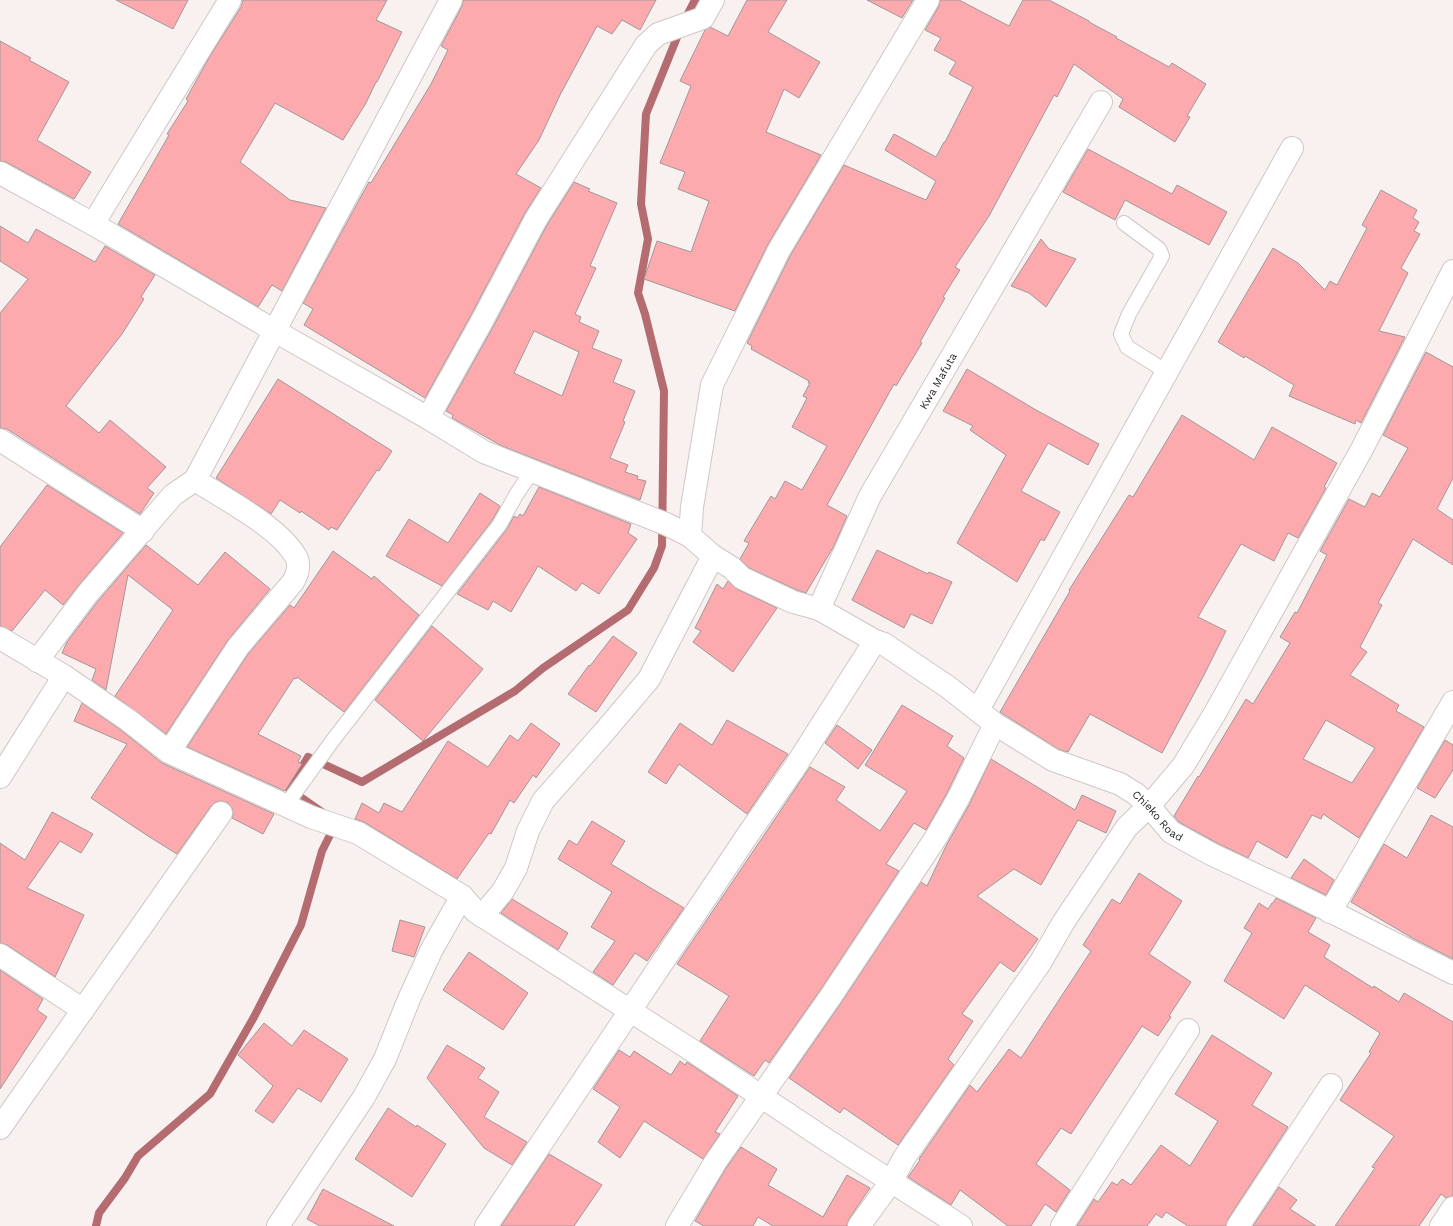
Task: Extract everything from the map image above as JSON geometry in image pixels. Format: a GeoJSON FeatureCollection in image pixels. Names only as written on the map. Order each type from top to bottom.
{"type":"FeatureCollection","features":[{"type":"Feature","properties":{"kind":"street"},"geometry":{"type":"LineString","coordinates":[[93,224],[230,0]]}},
{"type":"Feature","properties":{"kind":"street"},"geometry":{"type":"LineString","coordinates":[[38,662],[88,593],[174,495],[195,480],[451,0]]}},
{"type":"Feature","properties":{"kind":"street"},"geometry":{"type":"LineString","coordinates":[[690,536],[692,507],[712,385],[779,250],[928,0]]}},
{"type":"Feature","properties":{"kind":"street"},"geometry":{"type":"LineString","coordinates":[[428,418],[536,219],[646,45],[658,34],[667,31],[708,9]]}},
{"type":"Feature","properties":{"kind":"street","name":"Kwa Mafuta"},"geometry":{"type":"LineString","coordinates":[[819,609],[870,496],[1102,102]]}},
{"type":"Feature","properties":{"kind":"street"},"geometry":{"type":"LineString","coordinates":[[978,710],[1292,148]]}},
{"type":"Feature","properties":{"kind":"street"},"geometry":{"type":"LineString","coordinates":[[0,173],[93,224],[484,452],[661,522],[690,536],[714,556],[732,568],[742,578],[793,602],[819,609],[875,641],[793,770],[749,833],[486,1226]]}},
{"type":"Feature","properties":{"kind":"street"},"geometry":{"type":"LineString","coordinates":[[860,1226],[891,1182],[904,1158],[1040,963],[1063,923],[1123,834],[1183,766],[1215,713],[1362,449],[1453,271]]}},
{"type":"Feature","properties":{"kind":"street"},"geometry":{"type":"LineString","coordinates":[[0,440],[143,531]]}},
{"type":"Feature","properties":{"kind":"street"},"geometry":{"type":"LineString","coordinates":[[169,752],[238,647],[293,582],[298,572],[297,559],[285,542],[262,522],[195,480]]}},
{"type":"Feature","properties":{"kind":"street"},"geometry":{"type":"LineString","coordinates":[[482,916],[503,891],[516,868],[528,830],[543,801],[649,679],[714,556]]}},
{"type":"Feature","properties":{"kind":"street"},"geometry":{"type":"LineString","coordinates":[[0,638],[38,662],[64,676],[128,720],[169,752],[311,816],[358,834],[462,896],[476,912],[482,916],[762,1096],[828,1142],[961,1226]]}},
{"type":"Feature","properties":{"kind":"street","name":"Chieko Road"},"geometry":{"type":"LineString","coordinates":[[875,641],[884,644],[948,687],[996,724],[1052,760],[1120,784],[1136,794],[1149,806],[1171,832],[1211,854],[1288,890],[1453,973]]}},
{"type":"Feature","properties":{"kind":"street"},"geometry":{"type":"LineString","coordinates":[[0,777],[64,676]]}},
{"type":"Feature","properties":{"kind":"street"},"geometry":{"type":"LineString","coordinates":[[1330,912],[1453,702]]}},
{"type":"Feature","properties":{"kind":"street"},"geometry":{"type":"LineString","coordinates":[[678,1226],[716,1161],[832,996],[935,839],[958,799],[996,724]]}},
{"type":"Feature","properties":{"kind":"street"},"geometry":{"type":"LineString","coordinates":[[0,1128],[221,813]]}},
{"type":"Feature","properties":{"kind":"street"},"geometry":{"type":"LineString","coordinates":[[278,1226],[364,1097],[385,1059],[409,999],[432,949],[462,896]]}},
{"type":"Feature","properties":{"kind":"street"},"geometry":{"type":"LineString","coordinates":[[0,955],[83,1010]]}},
{"type":"Feature","properties":{"kind":"street"},"geometry":{"type":"LineString","coordinates":[[1062,1226],[1188,1030]]}},
{"type":"Feature","properties":{"kind":"street"},"geometry":{"type":"LineString","coordinates":[[1238,1226],[1331,1085]]}},
{"type":"Feature","properties":{"kind":"street"},"geometry":{"type":"LineString","coordinates":[[1441,1226],[1453,1208]]}},
{"type":"Feature","properties":{"kind":"lane"},"geometry":{"type":"LineString","coordinates":[[1124,223],[1159,249],[1162,256],[1129,314],[1121,334],[1126,347],[1167,372]]}},
{"type":"Feature","properties":{"kind":"lane"},"geometry":{"type":"LineString","coordinates":[[286,805],[333,740],[500,524],[516,495],[532,471]]}},
{"type":"Feature","properties":{"kind":"building"},"geometry":{"type":"Polygon","coordinates":[[[116,0],[188,0],[173,29],[116,0]]]}},
{"type":"Feature","properties":{"kind":"building"},"geometry":{"type":"Polygon","coordinates":[[[243,0],[387,0],[376,20],[402,32],[366,103],[343,140],[275,103],[240,162],[290,200],[326,208],[282,291],[272,285],[258,307],[118,224],[169,135],[167,134],[188,101],[186,99],[210,56],[241,7],[243,0]]]}},
{"type":"Feature","properties":{"kind":"building"},"geometry":{"type":"Polygon","coordinates":[[[463,0],[656,0],[640,30],[622,20],[612,34],[597,26],[560,95],[539,140],[516,174],[541,188],[525,213],[425,398],[304,325],[313,309],[303,303],[369,182],[371,183],[431,84],[448,50],[441,46],[462,6],[463,0]]]}},
{"type":"Feature","properties":{"kind":"building"},"geometry":{"type":"Polygon","coordinates":[[[747,0],[787,0],[768,32],[820,62],[799,98],[784,89],[766,132],[821,155],[768,244],[735,311],[644,279],[657,241],[691,252],[709,201],[678,189],[685,172],[660,163],[691,86],[680,81],[705,30],[710,27],[728,36],[747,0]]]}},
{"type":"Feature","properties":{"kind":"building"},"geometry":{"type":"Polygon","coordinates":[[[867,0],[913,0],[902,18],[867,0]]]}},
{"type":"Feature","properties":{"kind":"building"},"geometry":{"type":"Polygon","coordinates":[[[940,0],[959,0],[1009,26],[1023,0],[1049,0],[1169,67],[1172,63],[1206,84],[1187,116],[1190,117],[1175,142],[1119,107],[1123,99],[1074,64],[1057,97],[1054,95],[989,216],[955,267],[960,270],[943,297],[945,298],[920,342],[922,343],[896,386],[894,384],[827,505],[847,516],[834,546],[806,593],[749,568],[740,559],[749,543],[744,541],[771,496],[775,499],[785,481],[802,490],[827,446],[792,427],[807,398],[803,396],[810,383],[808,383],[809,381],[751,349],[752,346],[747,343],[790,256],[844,165],[926,200],[936,181],[885,150],[894,134],[936,157],[973,87],[949,74],[956,62],[934,50],[941,38],[925,30],[939,6],[940,0]]]}},
{"type":"Feature","properties":{"kind":"building"},"geometry":{"type":"Polygon","coordinates":[[[0,41],[31,58],[29,60],[69,82],[37,140],[91,172],[74,199],[6,162],[0,161],[0,41]]]}},
{"type":"Feature","properties":{"kind":"building"},"geometry":{"type":"Polygon","coordinates":[[[1088,149],[1172,194],[1177,185],[1227,212],[1209,245],[1125,200],[1115,220],[1063,192],[1088,149]]]}},
{"type":"Feature","properties":{"kind":"building"},"geometry":{"type":"Polygon","coordinates":[[[574,182],[590,189],[588,191],[617,203],[590,266],[596,268],[575,314],[581,317],[579,322],[599,331],[592,348],[622,360],[613,382],[635,391],[623,421],[625,422],[610,458],[628,465],[625,472],[638,476],[637,479],[646,481],[640,500],[502,446],[452,418],[453,415],[446,411],[493,327],[547,225],[574,182]],[[534,331],[514,373],[562,396],[579,352],[534,331]]]}},
{"type":"Feature","properties":{"kind":"building"},"geometry":{"type":"Polygon","coordinates":[[[1381,190],[1417,210],[1413,218],[1419,222],[1414,231],[1420,234],[1401,268],[1408,273],[1379,331],[1405,337],[1361,423],[1356,420],[1355,424],[1289,396],[1294,385],[1218,342],[1273,248],[1298,263],[1325,290],[1330,281],[1337,285],[1367,228],[1362,225],[1381,190]]]}},
{"type":"Feature","properties":{"kind":"building"},"geometry":{"type":"Polygon","coordinates":[[[0,226],[28,243],[36,229],[95,262],[105,246],[155,275],[141,297],[144,299],[122,334],[66,406],[99,433],[110,420],[166,467],[147,488],[154,493],[140,514],[7,429],[0,428],[0,313],[28,279],[0,261],[0,226]]]}},
{"type":"Feature","properties":{"kind":"building"},"geometry":{"type":"Polygon","coordinates":[[[1041,239],[1049,249],[1076,259],[1046,307],[1029,293],[1011,286],[1041,239]]]}},
{"type":"Feature","properties":{"kind":"building"},"geometry":{"type":"Polygon","coordinates":[[[1426,352],[1453,367],[1453,478],[1437,509],[1453,520],[1453,565],[1413,539],[1378,603],[1382,605],[1360,647],[1367,652],[1350,675],[1399,705],[1396,711],[1424,727],[1359,838],[1323,814],[1321,819],[1312,815],[1287,858],[1257,841],[1248,858],[1179,822],[1174,816],[1246,699],[1253,704],[1290,643],[1280,637],[1295,612],[1297,613],[1327,555],[1320,551],[1349,499],[1365,507],[1372,493],[1380,497],[1408,448],[1383,435],[1426,352]],[[1326,720],[1303,759],[1352,783],[1375,748],[1326,720]]]}},
{"type":"Feature","properties":{"kind":"building"},"geometry":{"type":"Polygon","coordinates":[[[967,369],[1036,410],[1099,444],[1088,465],[1048,443],[1021,491],[1060,512],[1044,541],[1041,539],[1017,582],[957,543],[1006,455],[970,430],[973,426],[943,411],[967,369]]]}},
{"type":"Feature","properties":{"kind":"building"},"geometry":{"type":"Polygon","coordinates":[[[278,379],[392,451],[379,471],[377,470],[337,530],[331,527],[329,530],[301,511],[300,513],[280,500],[271,514],[216,478],[278,379]]]}},
{"type":"Feature","properties":{"kind":"building"},"geometry":{"type":"Polygon","coordinates":[[[1182,415],[1254,460],[1272,427],[1337,463],[1324,487],[1326,488],[1298,538],[1288,533],[1274,561],[1241,544],[1198,617],[1226,631],[1162,753],[1090,714],[1068,752],[1058,749],[1000,712],[1070,591],[1069,590],[1129,495],[1133,497],[1182,415]]]}},
{"type":"Feature","properties":{"kind":"building"},"geometry":{"type":"Polygon","coordinates":[[[47,485],[123,533],[63,605],[45,590],[12,631],[0,626],[0,547],[47,485]]]}},
{"type":"Feature","properties":{"kind":"building"},"geometry":{"type":"Polygon","coordinates":[[[539,487],[631,524],[628,533],[637,539],[599,594],[582,583],[576,591],[538,566],[511,612],[493,601],[488,610],[457,594],[507,529],[514,516],[517,518],[520,514],[523,516],[539,487]]]}},
{"type":"Feature","properties":{"kind":"building"},"geometry":{"type":"Polygon","coordinates":[[[480,493],[500,506],[493,519],[442,586],[386,556],[409,519],[448,543],[480,493]]]}},
{"type":"Feature","properties":{"kind":"building"},"geometry":{"type":"Polygon","coordinates":[[[146,545],[198,585],[225,552],[270,589],[228,640],[166,734],[115,696],[173,610],[128,575],[106,690],[92,680],[96,669],[62,653],[67,642],[98,601],[146,545]]]}},
{"type":"Feature","properties":{"kind":"building"},"geometry":{"type":"Polygon","coordinates":[[[877,550],[928,574],[929,572],[952,582],[932,624],[911,614],[904,628],[852,600],[877,550]]]}},
{"type":"Feature","properties":{"kind":"building"},"geometry":{"type":"Polygon","coordinates":[[[333,551],[372,579],[374,576],[419,615],[344,712],[297,677],[296,679],[294,678],[258,734],[301,756],[298,762],[302,764],[285,791],[187,747],[248,654],[290,605],[294,608],[333,551]]]}},
{"type":"Feature","properties":{"kind":"building"},"geometry":{"type":"Polygon","coordinates":[[[728,581],[737,589],[777,608],[733,672],[693,642],[701,631],[695,628],[717,584],[723,589],[728,581]]]}},
{"type":"Feature","properties":{"kind":"building"},"geometry":{"type":"Polygon","coordinates":[[[432,626],[483,669],[423,741],[375,700],[432,626]]]}},
{"type":"Feature","properties":{"kind":"building"},"geometry":{"type":"Polygon","coordinates":[[[613,636],[637,653],[596,712],[568,694],[613,636]]]}},
{"type":"Feature","properties":{"kind":"building"},"geometry":{"type":"Polygon","coordinates":[[[82,703],[121,730],[162,763],[274,814],[263,834],[232,818],[232,808],[228,803],[222,801],[216,802],[211,806],[177,854],[91,798],[127,744],[74,721],[82,703]]]}},
{"type":"Feature","properties":{"kind":"building"},"geometry":{"type":"Polygon","coordinates":[[[902,705],[953,736],[947,746],[964,758],[947,793],[926,830],[914,823],[886,864],[899,871],[821,989],[769,1063],[765,1060],[754,1076],[700,1041],[729,996],[677,964],[810,767],[845,787],[836,800],[880,831],[907,791],[865,765],[902,705]]]}},
{"type":"Feature","properties":{"kind":"building"},"geometry":{"type":"Polygon","coordinates":[[[727,720],[788,754],[747,814],[679,764],[666,784],[648,772],[680,723],[712,745],[727,720]]]}},
{"type":"Feature","properties":{"kind":"building"},"geometry":{"type":"Polygon","coordinates":[[[531,723],[560,744],[536,778],[533,775],[514,803],[510,800],[491,834],[489,833],[457,879],[364,822],[355,819],[362,803],[379,813],[384,803],[402,812],[448,741],[488,767],[510,735],[518,741],[531,723]]]}},
{"type":"Feature","properties":{"kind":"building"},"geometry":{"type":"Polygon","coordinates":[[[837,725],[872,750],[858,769],[825,743],[837,725]]]}},
{"type":"Feature","properties":{"kind":"building"},"geometry":{"type":"Polygon","coordinates":[[[1445,740],[1453,745],[1453,770],[1435,798],[1417,788],[1445,740]]]}},
{"type":"Feature","properties":{"kind":"building"},"geometry":{"type":"Polygon","coordinates":[[[991,759],[1075,810],[1082,795],[1116,811],[1106,833],[1078,820],[1041,885],[1014,869],[977,896],[1038,939],[1014,972],[1000,962],[962,1014],[973,1021],[948,1059],[954,1065],[898,1145],[844,1108],[840,1113],[789,1078],[841,1003],[921,882],[927,886],[991,759]]]}},
{"type":"Feature","properties":{"kind":"building"},"geometry":{"type":"Polygon","coordinates":[[[52,812],[93,834],[81,853],[60,841],[27,888],[84,915],[55,977],[7,945],[0,943],[0,843],[25,860],[52,812]]]}},
{"type":"Feature","properties":{"kind":"building"},"geometry":{"type":"Polygon","coordinates":[[[1431,815],[1453,827],[1453,959],[1414,939],[1351,902],[1384,844],[1407,858],[1431,815]]]}},
{"type":"Feature","properties":{"kind":"building"},"geometry":{"type":"Polygon","coordinates":[[[592,821],[625,841],[611,864],[684,908],[647,961],[635,953],[613,985],[593,972],[615,941],[591,927],[612,892],[558,859],[569,840],[577,845],[592,821]]]}},
{"type":"Feature","properties":{"kind":"building"},"geometry":{"type":"Polygon","coordinates":[[[1304,859],[1334,880],[1326,895],[1291,878],[1304,859]]]}},
{"type":"Feature","properties":{"kind":"building"},"geometry":{"type":"Polygon","coordinates":[[[1139,873],[1182,901],[1149,954],[1191,982],[1158,1036],[1142,1026],[1071,1134],[1061,1128],[1036,1164],[1070,1190],[1056,1212],[1045,1204],[1031,1226],[1008,1226],[960,1190],[951,1205],[908,1177],[970,1085],[977,1092],[1009,1049],[1021,1058],[1091,951],[1083,945],[1112,899],[1120,904],[1139,873]]]}},
{"type":"Feature","properties":{"kind":"building"},"geometry":{"type":"Polygon","coordinates":[[[1276,898],[1316,918],[1308,932],[1330,945],[1324,957],[1373,988],[1374,986],[1399,1002],[1404,993],[1453,1022],[1453,1196],[1446,1198],[1441,1194],[1419,1226],[1335,1226],[1375,1168],[1372,1167],[1394,1136],[1340,1100],[1371,1053],[1369,1052],[1380,1033],[1305,985],[1284,1019],[1224,981],[1252,933],[1244,928],[1259,903],[1268,909],[1276,898]]]}},
{"type":"Feature","properties":{"kind":"building"},"geometry":{"type":"Polygon","coordinates":[[[512,899],[568,933],[558,950],[501,913],[512,899]]]}},
{"type":"Feature","properties":{"kind":"building"},"geometry":{"type":"Polygon","coordinates":[[[400,920],[425,927],[414,957],[392,951],[400,920]]]}},
{"type":"Feature","properties":{"kind":"building"},"geometry":{"type":"Polygon","coordinates":[[[469,952],[528,993],[503,1030],[443,990],[469,952]]]}},
{"type":"Feature","properties":{"kind":"building"},"geometry":{"type":"Polygon","coordinates":[[[0,970],[43,999],[37,1010],[47,1017],[0,1089],[0,970]]]}},
{"type":"Feature","properties":{"kind":"building"},"geometry":{"type":"Polygon","coordinates":[[[264,1023],[292,1046],[304,1030],[348,1059],[321,1102],[298,1088],[273,1123],[255,1111],[273,1086],[238,1055],[264,1023]]]}},
{"type":"Feature","properties":{"kind":"building"},"geometry":{"type":"Polygon","coordinates":[[[1212,1035],[1272,1073],[1252,1105],[1288,1127],[1228,1219],[1226,1226],[1188,1226],[1166,1212],[1162,1218],[1156,1214],[1147,1226],[1077,1226],[1094,1199],[1098,1202],[1112,1182],[1117,1185],[1122,1179],[1131,1185],[1161,1145],[1190,1166],[1218,1121],[1175,1094],[1212,1035]]]}},
{"type":"Feature","properties":{"kind":"building"},"geometry":{"type":"Polygon","coordinates":[[[447,1045],[485,1068],[478,1078],[499,1092],[484,1117],[527,1142],[512,1165],[484,1148],[427,1078],[447,1045]]]}},
{"type":"Feature","properties":{"kind":"building"},"geometry":{"type":"Polygon","coordinates":[[[619,1050],[630,1057],[634,1051],[671,1075],[680,1061],[685,1065],[687,1062],[738,1096],[715,1132],[720,1134],[703,1159],[644,1121],[620,1158],[598,1142],[620,1107],[593,1089],[619,1050]]]}},
{"type":"Feature","properties":{"kind":"building"},"geometry":{"type":"Polygon","coordinates":[[[388,1108],[416,1127],[417,1125],[446,1144],[412,1197],[355,1159],[388,1108]]]}},
{"type":"Feature","properties":{"kind":"building"},"geometry":{"type":"Polygon","coordinates":[[[741,1147],[777,1169],[768,1185],[823,1217],[847,1175],[870,1188],[849,1219],[847,1226],[773,1226],[758,1217],[753,1226],[704,1226],[695,1221],[726,1168],[741,1147]]]}},
{"type":"Feature","properties":{"kind":"building"},"geometry":{"type":"Polygon","coordinates":[[[549,1154],[602,1185],[574,1226],[501,1226],[549,1154]]]}},
{"type":"Feature","properties":{"kind":"building"},"geometry":{"type":"Polygon","coordinates":[[[1279,1187],[1297,1200],[1290,1209],[1316,1226],[1253,1226],[1279,1187]]]}},
{"type":"Feature","properties":{"kind":"building"},"geometry":{"type":"Polygon","coordinates":[[[323,1189],[394,1226],[320,1226],[307,1219],[323,1189]]]}},
{"type":"Feature","properties":{"kind":"waterway"},"geometry":{"type":"LineString","coordinates":[[322,812],[289,789],[308,757],[362,782],[515,691],[543,668],[628,610],[654,568],[662,546],[664,391],[645,314],[638,293],[648,239],[641,204],[646,114],[682,25],[695,0]]}},
{"type":"Feature","properties":{"kind":"waterway"},"geometry":{"type":"LineString","coordinates":[[96,1226],[99,1213],[125,1178],[138,1156],[210,1094],[254,1017],[301,925],[322,851],[334,827]]}}]}
